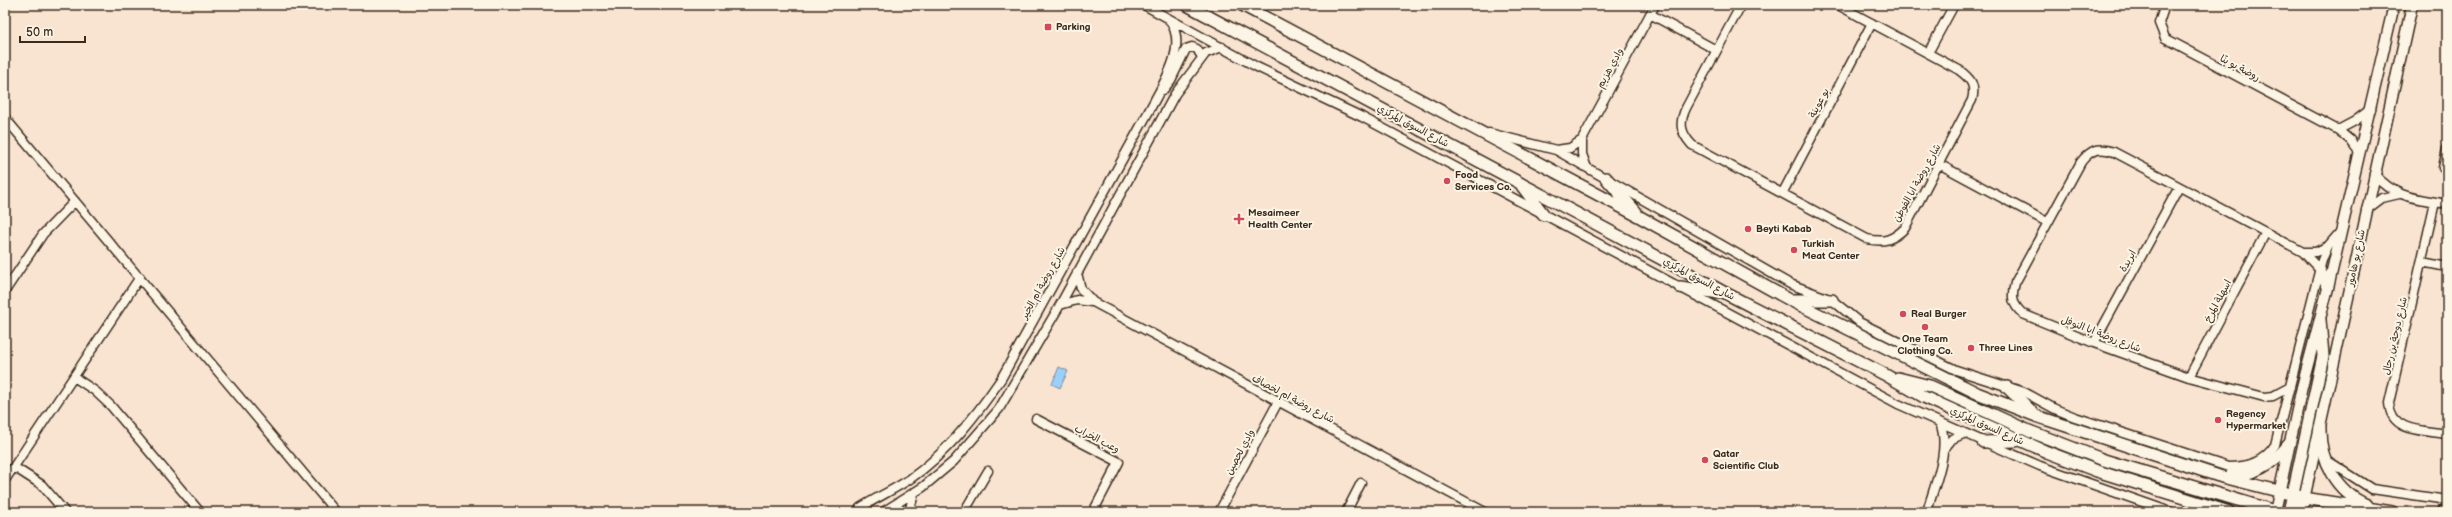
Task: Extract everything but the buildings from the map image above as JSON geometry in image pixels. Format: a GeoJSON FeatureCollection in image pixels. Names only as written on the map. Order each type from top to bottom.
{"type":"FeatureCollection","features":[{"type":"Feature","properties":{"kind":"main road","name":"شارع السوق المركزي"},"geometry":{"type":"LineString","coordinates":[[1187,5],[1729,295],[1884,374],[1924,397],[2020,441],[2097,471],[2229,512]]}},
{"type":"Feature","properties":{"kind":"main road"},"geometry":{"type":"LineString","coordinates":[[1242,5],[1256,8],[1790,300],[1977,393],[2036,416],[2220,476],[2305,498],[2386,511]]}},
{"type":"Feature","properties":{"kind":"main road"},"geometry":{"type":"LineString","coordinates":[[1606,178],[1640,217]]}},
{"type":"Feature","properties":{"kind":"main road"},"geometry":{"type":"LineString","coordinates":[[1520,183],[1544,214]]}},
{"type":"Feature","properties":{"kind":"main road"},"geometry":{"type":"LineString","coordinates":[[1680,287],[1729,295]]}},
{"type":"Feature","properties":{"kind":"main road"},"geometry":{"type":"LineString","coordinates":[[1790,300],[1832,300]]}},
{"type":"Feature","properties":{"kind":"main road"},"geometry":{"type":"LineString","coordinates":[[2288,512],[2323,356],[2320,320]]}},
{"type":"Feature","properties":{"kind":"main road"},"geometry":{"type":"LineString","coordinates":[[1884,374],[1930,386],[2029,431],[2104,460],[2276,512]]}},
{"type":"Feature","properties":{"kind":"main road"},"geometry":{"type":"LineString","coordinates":[[2007,387],[2036,416]]}},
{"type":"Feature","properties":{"kind":"main road"},"geometry":{"type":"LineString","coordinates":[[2320,426],[2324,458],[2334,477],[2348,493],[2365,504],[2386,511]]}},
{"type":"Feature","properties":{"kind":"main road"},"geometry":{"type":"LineString","coordinates":[[1983,442],[2020,441]]}},
{"type":"Feature","properties":{"kind":"main road"},"geometry":{"type":"LineString","coordinates":[[2220,476],[2240,476],[2259,470],[2276,459],[2289,444]]}},
{"type":"Feature","properties":{"kind":"main road"},"geometry":{"type":"LineString","coordinates":[[2279,492],[2286,498],[2288,512]]}},
{"type":"Feature","properties":{"kind":"main road"},"geometry":{"type":"LineString","coordinates":[[2294,512],[2300,508],[2305,498]]}},
{"type":"Feature","properties":{"kind":"main road"},"geometry":{"type":"LineString","coordinates":[[2203,504],[2214,512]]}},
{"type":"Feature","properties":{"kind":"main road"},"geometry":{"type":"LineString","coordinates":[[2443,512],[2447,511]]}},
{"type":"Feature","properties":{"kind":"street","name":"شارع السوق المركزي"},"geometry":{"type":"LineString","coordinates":[[1144,5],[1544,214],[1861,385],[1963,434],[2088,484],[2171,512]]}},
{"type":"Feature","properties":{"kind":"street","name":"وادي هزيم"},"geometry":{"type":"LineString","coordinates":[[1582,140],[1655,5]]}},
{"type":"Feature","properties":{"kind":"street","name":"شارع روضة ابا الفوطن"},"geometry":{"type":"LineString","coordinates":[[1741,5],[1681,118],[1681,128],[1684,137],[1692,145],[1783,192],[1867,239],[1887,241],[1897,236],[1905,228],[1940,164],[1972,100],[1974,92],[1973,83],[1968,77],[1928,53],[1838,5]]}},
{"type":"Feature","properties":{"kind":"street"},"geometry":{"type":"LineString","coordinates":[[1928,53],[1954,5]]}},
{"type":"Feature","properties":{"kind":"street","name":"روضة بو بنّا"},"geometry":{"type":"LineString","coordinates":[[2165,5],[2161,14],[2161,31],[2174,44],[2338,130],[2350,140],[2360,153]]}},
{"type":"Feature","properties":{"kind":"street","name":"شارع بو هامور"},"geometry":{"type":"LineString","coordinates":[[2276,512],[2289,444],[2371,109],[2394,5]]}},
{"type":"Feature","properties":{"kind":"street","name":"شارع بو هامور"},"geometry":{"type":"LineString","coordinates":[[2302,512],[2365,211],[2412,5]]}},
{"type":"Feature","properties":{"kind":"street"},"geometry":{"type":"LineString","coordinates":[[1650,14],[1716,50]]}},
{"type":"Feature","properties":{"kind":"street","name":"شارع روضة ام الخير"},"geometry":{"type":"LineString","coordinates":[[858,512],[860,508],[910,479],[925,467],[958,434],[990,394],[1010,363],[1157,95],[1171,65],[1176,47],[1175,32],[1167,18]]}},
{"type":"Feature","properties":{"kind":"street","name":"بو عوينة"},"geometry":{"type":"LineString","coordinates":[[1783,192],[1872,23]]}},
{"type":"Feature","properties":{"kind":"street"},"geometry":{"type":"LineString","coordinates":[[1157,95],[1171,80],[1186,49],[1192,47],[1197,49],[1202,57]]}},
{"type":"Feature","properties":{"kind":"street"},"geometry":{"type":"LineString","coordinates":[[884,511],[914,493],[954,461],[990,421],[1015,384],[1060,305],[1168,107],[1202,57],[1210,51],[1222,47]]}},
{"type":"Feature","properties":{"kind":"street"},"geometry":{"type":"LineString","coordinates":[[2338,130],[2356,121],[2371,109]]}},
{"type":"Feature","properties":{"kind":"street"},"geometry":{"type":"LineString","coordinates":[[5,118],[336,512]]}},
{"type":"Feature","properties":{"kind":"street"},"geometry":{"type":"LineString","coordinates":[[1476,129],[1556,150],[1790,284],[1832,300],[1859,322],[1877,332],[1968,375],[2007,387]]}},
{"type":"Feature","properties":{"kind":"street"},"geometry":{"type":"LineString","coordinates":[[1556,150],[1570,148],[1582,140]]}},
{"type":"Feature","properties":{"kind":"street"},"geometry":{"type":"LineString","coordinates":[[1582,140],[1582,154],[1587,168]]}},
{"type":"Feature","properties":{"kind":"street","name":"شارع روضة ابا النوفل"},"geometry":{"type":"LineString","coordinates":[[2286,404],[2273,396],[2257,396],[2189,377],[2094,343],[2023,314],[2016,308],[2012,299],[2015,283],[2081,162],[2087,154],[2096,149],[2114,152],[2265,234],[2303,252],[2320,270]]}},
{"type":"Feature","properties":{"kind":"street"},"geometry":{"type":"LineString","coordinates":[[2443,168],[2447,149]]}},
{"type":"Feature","properties":{"kind":"street"},"geometry":{"type":"LineString","coordinates":[[1940,164],[2047,222]]}},
{"type":"Feature","properties":{"kind":"street"},"geometry":{"type":"LineString","coordinates":[[2374,174],[2386,187],[2399,194],[2447,204]]}},
{"type":"Feature","properties":{"kind":"street","name":"ابريدة"},"geometry":{"type":"LineString","coordinates":[[2094,343],[2179,187]]}},
{"type":"Feature","properties":{"kind":"street"},"geometry":{"type":"LineString","coordinates":[[2365,211],[2382,198],[2399,194]]}},
{"type":"Feature","properties":{"kind":"street"},"geometry":{"type":"LineString","coordinates":[[5,291],[43,234],[75,201]]}},
{"type":"Feature","properties":{"kind":"street","name":"شارع دوحة بن رحال"},"geometry":{"type":"LineString","coordinates":[[2436,202],[2389,403],[2390,412],[2393,419],[2408,428],[2447,434]]}},
{"type":"Feature","properties":{"kind":"street","name":"شارع بو هامور"},"geometry":{"type":"LineString","coordinates":[[2007,387],[2034,396],[2055,409],[2076,417],[2228,467],[2247,466],[2265,458],[2275,446],[2320,270],[2328,246],[2340,232]]}},
{"type":"Feature","properties":{"kind":"street","name":"اسهلة المرخ"},"geometry":{"type":"LineString","coordinates":[[2189,377],[2265,234]]}},
{"type":"Feature","properties":{"kind":"street"},"geometry":{"type":"LineString","coordinates":[[2303,252],[2316,252],[2328,246]]}},
{"type":"Feature","properties":{"kind":"street"},"geometry":{"type":"LineString","coordinates":[[2422,262],[2447,267]]}},
{"type":"Feature","properties":{"kind":"street"},"geometry":{"type":"LineString","coordinates":[[2320,270],[2328,288]]}},
{"type":"Feature","properties":{"kind":"street","name":"شارع روضة ام لخصاف"},"geometry":{"type":"LineString","coordinates":[[1077,273],[1081,289],[1093,302],[1472,509],[1485,512]]}},
{"type":"Feature","properties":{"kind":"street"},"geometry":{"type":"LineString","coordinates":[[5,480],[140,277]]}},
{"type":"Feature","properties":{"kind":"street","name":"شارع روضة ام لخصاف"},"geometry":{"type":"LineString","coordinates":[[1060,305],[1077,300],[1093,302]]}},
{"type":"Feature","properties":{"kind":"street"},"geometry":{"type":"LineString","coordinates":[[74,377],[95,391],[111,406],[200,512]]}},
{"type":"Feature","properties":{"kind":"street"},"geometry":{"type":"LineString","coordinates":[[2273,396],[2290,387]]}},
{"type":"Feature","properties":{"kind":"street","name":"وادي لحصين"},"geometry":{"type":"LineString","coordinates":[[1220,512],[1278,402]]}},
{"type":"Feature","properties":{"kind":"street","name":"وعب الخراب"},"geometry":{"type":"LineString","coordinates":[[1036,419],[1119,462],[1093,512]]}},
{"type":"Feature","properties":{"kind":"street"},"geometry":{"type":"LineString","coordinates":[[1927,512],[1943,449],[1944,436],[1940,423]]}},
{"type":"Feature","properties":{"kind":"street"},"geometry":{"type":"LineString","coordinates":[[1943,449],[1952,439],[1963,434]]}},
{"type":"Feature","properties":{"kind":"street"},"geometry":{"type":"LineString","coordinates":[[2324,458],[2372,489],[2447,500]]}},
{"type":"Feature","properties":{"kind":"street"},"geometry":{"type":"LineString","coordinates":[[14,467],[42,485],[65,512]]}},
{"type":"Feature","properties":{"kind":"street"},"geometry":{"type":"LineString","coordinates":[[964,512],[988,471]]}},
{"type":"Feature","properties":{"kind":"street"},"geometry":{"type":"LineString","coordinates":[[1346,512],[1361,482]]}},
{"type":"Feature","properties":{"kind":"street"},"geometry":{"type":"LineString","coordinates":[[909,512],[914,493]]}},
{"type":"Feature","properties":{"kind":"street"},"geometry":{"type":"LineString","coordinates":[[884,511],[898,512]]}},
{"type":"Feature","properties":{"kind":"water"},"geometry":{"type":"Polygon","coordinates":[[[1059,367],[1068,371],[1060,388],[1052,384],[1059,367]]]}},
{"type":"Feature","properties":{"kind":"place","name":"Parking"},"geometry":{"type":"Point","coordinates":[1048,27]}},
{"type":"Feature","properties":{"kind":"place","name":"Food Services Co."},"geometry":{"type":"Point","coordinates":[1447,181]}},
{"type":"Feature","properties":{"kind":"place","name":"Mesaimeer Health Center"},"geometry":{"type":"Point","coordinates":[1239,219]}},
{"type":"Feature","properties":{"kind":"place","name":"Beyti Kabab"},"geometry":{"type":"Point","coordinates":[1748,229]}},
{"type":"Feature","properties":{"kind":"place","name":"Turkish Meat Center"},"geometry":{"type":"Point","coordinates":[1794,250]}},
{"type":"Feature","properties":{"kind":"place","name":"Real Burger"},"geometry":{"type":"Point","coordinates":[1903,314]}},
{"type":"Feature","properties":{"kind":"place","name":"One Team Clothing Co."},"geometry":{"type":"Point","coordinates":[1925,327]}},
{"type":"Feature","properties":{"kind":"place","name":"Three Lines"},"geometry":{"type":"Point","coordinates":[1971,348]}},
{"type":"Feature","properties":{"kind":"place","name":"Regency Hypermarket"},"geometry":{"type":"Point","coordinates":[2218,420]}},
{"type":"Feature","properties":{"kind":"place","name":"Qatar Scientific Club"},"geometry":{"type":"Point","coordinates":[1705,460]}}]}
